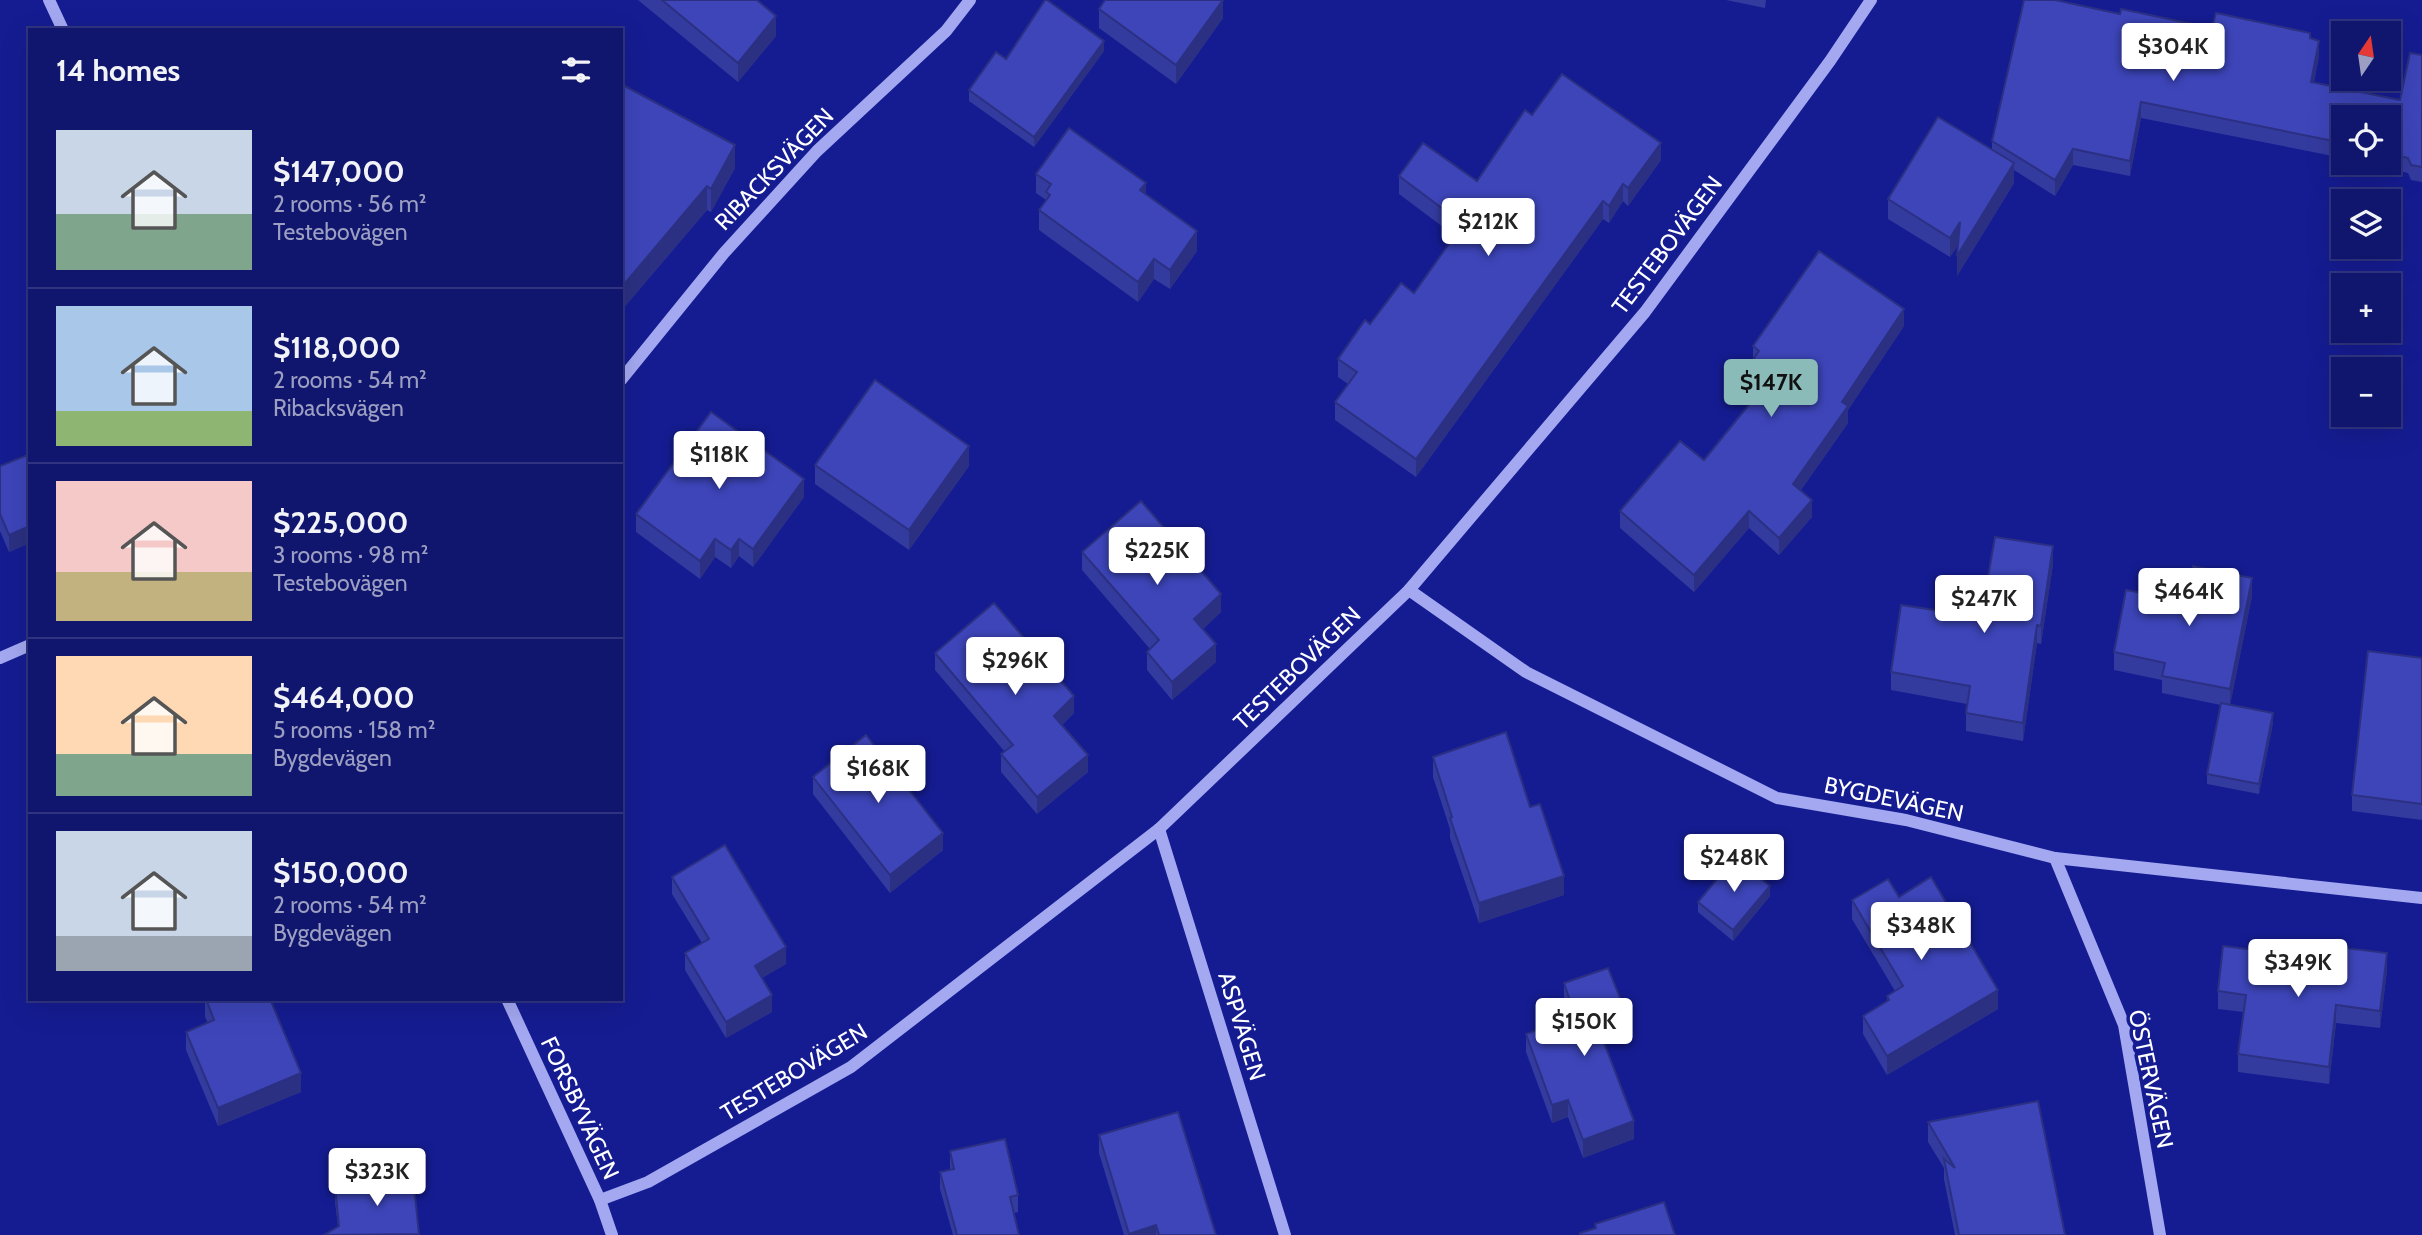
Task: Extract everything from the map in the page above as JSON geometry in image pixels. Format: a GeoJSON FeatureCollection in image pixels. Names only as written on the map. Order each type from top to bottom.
{"type":"FeatureCollection","features":[{"type":"Feature","properties":{"kind":"street"},"geometry":{"type":"LineString","coordinates":[[49,0],[63,28]]}},
{"type":"Feature","properties":{"kind":"street","name":"RIBACKSVÄGEN"},"geometry":{"type":"LineString","coordinates":[[623,378],[724,253],[817,151],[946,31],[970,0]]}},
{"type":"Feature","properties":{"kind":"street","name":"TESTEBOVÄGEN"},"geometry":{"type":"LineString","coordinates":[[600,1200],[648,1182],[851,1068],[1159,829],[1409,590],[1645,312],[1830,61],[1871,0]]}},
{"type":"Feature","properties":{"kind":"street","name":"BYGDEVÄGEN"},"geometry":{"type":"LineString","coordinates":[[1409,590],[1526,672],[1777,798],[1906,820],[2055,858],[2422,898]]}},
{"type":"Feature","properties":{"kind":"street"},"geometry":{"type":"LineString","coordinates":[[0,658],[28,646]]}},
{"type":"Feature","properties":{"kind":"street","name":"ASPVÄGEN"},"geometry":{"type":"LineString","coordinates":[[1159,829],[1285,1235]]}},
{"type":"Feature","properties":{"kind":"street","name":"ÖSTERVÄGEN"},"geometry":{"type":"LineString","coordinates":[[2055,858],[2124,1026],[2160,1235]]}},
{"type":"Feature","properties":{"kind":"street","name":"FORSBYVÄGEN"},"geometry":{"type":"LineString","coordinates":[[507,1001],[600,1200],[612,1235]]}},
{"type":"Feature","properties":{"kind":"building"},"geometry":{"type":"Polygon","coordinates":[[[662,0],[757,0],[776,16],[738,63],[662,0]]]}},
{"type":"Feature","properties":{"kind":"building"},"geometry":{"type":"Polygon","coordinates":[[[1045,0],[1104,41],[1034,137],[969,90],[996,52],[1006,59],[1045,0]]]}},
{"type":"Feature","properties":{"kind":"building"},"geometry":{"type":"Polygon","coordinates":[[[1105,0],[1223,0],[1176,65],[1099,9],[1105,0]]]}},
{"type":"Feature","properties":{"kind":"building"},"geometry":{"type":"Polygon","coordinates":[[[2024,0],[2055,0],[2120,14],[2121,9],[2212,28],[2216,13],[2310,33],[2310,38],[2319,41],[2311,82],[2331,86],[2331,91],[2356,91],[2400,100],[2410,53],[2422,55],[2422,167],[2411,165],[2408,158],[2401,156],[2401,105],[2331,105],[2331,141],[2141,102],[2130,161],[2073,149],[2055,180],[1992,141],[2024,0]]]}},
{"type":"Feature","properties":{"kind":"building"},"geometry":{"type":"Polygon","coordinates":[[[1562,74],[1661,143],[1628,188],[1623,184],[1609,206],[1603,201],[1416,459],[1335,402],[1357,372],[1338,359],[1365,320],[1370,324],[1401,283],[1414,293],[1463,224],[1399,176],[1423,143],[1477,181],[1525,110],[1532,115],[1562,74]]]}},
{"type":"Feature","properties":{"kind":"building"},"geometry":{"type":"Polygon","coordinates":[[[623,85],[735,145],[711,189],[707,186],[623,286],[623,85]]]}},
{"type":"Feature","properties":{"kind":"building"},"geometry":{"type":"Polygon","coordinates":[[[1938,117],[2014,163],[1957,256],[1960,222],[1950,238],[1888,199],[1938,117]]]}},
{"type":"Feature","properties":{"kind":"building"},"geometry":{"type":"Polygon","coordinates":[[[1069,128],[1146,183],[1140,190],[1197,231],[1170,270],[1154,259],[1138,282],[1039,210],[1050,195],[1046,192],[1051,184],[1036,174],[1069,128]]]}},
{"type":"Feature","properties":{"kind":"building"},"geometry":{"type":"Polygon","coordinates":[[[1819,251],[1904,309],[1842,402],[1848,406],[1793,484],[1812,500],[1779,538],[1749,511],[1694,575],[1620,511],[1680,441],[1704,460],[1765,385],[1745,371],[1759,351],[1753,346],[1819,251]]]}},
{"type":"Feature","properties":{"kind":"building"},"geometry":{"type":"Polygon","coordinates":[[[875,380],[969,446],[909,530],[815,465],[875,380]]]}},
{"type":"Feature","properties":{"kind":"building"},"geometry":{"type":"Polygon","coordinates":[[[711,412],[804,479],[753,549],[739,539],[731,550],[715,539],[700,561],[636,514],[711,412]]]}},
{"type":"Feature","properties":{"kind":"building"},"geometry":{"type":"Polygon","coordinates":[[[28,455],[28,527],[9,535],[0,514],[0,466],[28,455]]]}},
{"type":"Feature","properties":{"kind":"building"},"geometry":{"type":"Polygon","coordinates":[[[1141,501],[1221,594],[1194,619],[1216,644],[1172,682],[1147,652],[1159,640],[1082,552],[1141,501]]]}},
{"type":"Feature","properties":{"kind":"building"},"geometry":{"type":"Polygon","coordinates":[[[1995,537],[2053,546],[2041,626],[2037,625],[2023,723],[1966,713],[1970,686],[1891,672],[1901,605],[1981,617],[1995,537]]]}},
{"type":"Feature","properties":{"kind":"building"},"geometry":{"type":"Polygon","coordinates":[[[2193,566],[2252,578],[2230,689],[2162,676],[2165,663],[2114,652],[2126,590],[2186,601],[2193,566]]]}},
{"type":"Feature","properties":{"kind":"building"},"geometry":{"type":"Polygon","coordinates":[[[994,603],[1074,696],[1054,716],[1088,755],[1037,797],[1001,754],[1013,745],[935,653],[994,603]]]}},
{"type":"Feature","properties":{"kind":"building"},"geometry":{"type":"Polygon","coordinates":[[[2368,651],[2422,658],[2422,804],[2352,795],[2368,651]]]}},
{"type":"Feature","properties":{"kind":"building"},"geometry":{"type":"Polygon","coordinates":[[[2221,703],[2273,713],[2259,784],[2207,774],[2221,703]]]}},
{"type":"Feature","properties":{"kind":"building"},"geometry":{"type":"Polygon","coordinates":[[[1506,732],[1530,807],[1540,804],[1564,876],[1479,903],[1450,818],[1452,817],[1433,757],[1506,732]]]}},
{"type":"Feature","properties":{"kind":"building"},"geometry":{"type":"Polygon","coordinates":[[[866,735],[943,833],[890,875],[813,777],[866,735]]]}},
{"type":"Feature","properties":{"kind":"building"},"geometry":{"type":"Polygon","coordinates":[[[725,845],[786,947],[755,966],[772,995],[726,1022],[685,953],[709,939],[672,877],[725,845]]]}},
{"type":"Feature","properties":{"kind":"building"},"geometry":{"type":"Polygon","coordinates":[[[1735,857],[1770,886],[1733,930],[1698,902],[1735,857]]]}},
{"type":"Feature","properties":{"kind":"building"},"geometry":{"type":"Polygon","coordinates":[[[1931,877],[1998,990],[1887,1056],[1863,1016],[1889,1000],[1887,996],[1903,986],[1852,900],[1888,879],[1899,897],[1931,877]]]}},
{"type":"Feature","properties":{"kind":"building"},"geometry":{"type":"Polygon","coordinates":[[[2223,946],[2342,961],[2345,948],[2387,953],[2380,1011],[2336,1005],[2329,1067],[2238,1054],[2246,995],[2218,991],[2223,946]]]}},
{"type":"Feature","properties":{"kind":"building"},"geometry":{"type":"Polygon","coordinates":[[[1608,968],[1624,1008],[1595,1019],[1634,1121],[1583,1140],[1568,1100],[1552,1105],[1526,1034],[1575,1016],[1564,983],[1608,968]]]}},
{"type":"Feature","properties":{"kind":"building"},"geometry":{"type":"Polygon","coordinates":[[[207,1001],[271,1001],[301,1073],[218,1108],[186,1032],[214,1020],[207,1001]]]}},
{"type":"Feature","properties":{"kind":"building"},"geometry":{"type":"Polygon","coordinates":[[[2038,1101],[2065,1235],[1959,1235],[1944,1159],[1955,1168],[1928,1122],[2038,1101]]]}},
{"type":"Feature","properties":{"kind":"building"},"geometry":{"type":"Polygon","coordinates":[[[1178,1112],[1216,1235],[1159,1235],[1156,1225],[1129,1234],[1099,1135],[1178,1112]]]}},
{"type":"Feature","properties":{"kind":"building"},"geometry":{"type":"Polygon","coordinates":[[[1005,1139],[1018,1195],[1010,1197],[1019,1235],[957,1235],[940,1172],[954,1169],[950,1151],[1005,1139]]]}},
{"type":"Feature","properties":{"kind":"building"},"geometry":{"type":"Polygon","coordinates":[[[413,1177],[419,1234],[324,1235],[339,1226],[335,1185],[413,1177]]]}},
{"type":"Feature","properties":{"kind":"building"},"geometry":{"type":"Polygon","coordinates":[[[1664,1202],[1675,1235],[1580,1235],[1596,1228],[1595,1224],[1664,1202]]]}}]}
